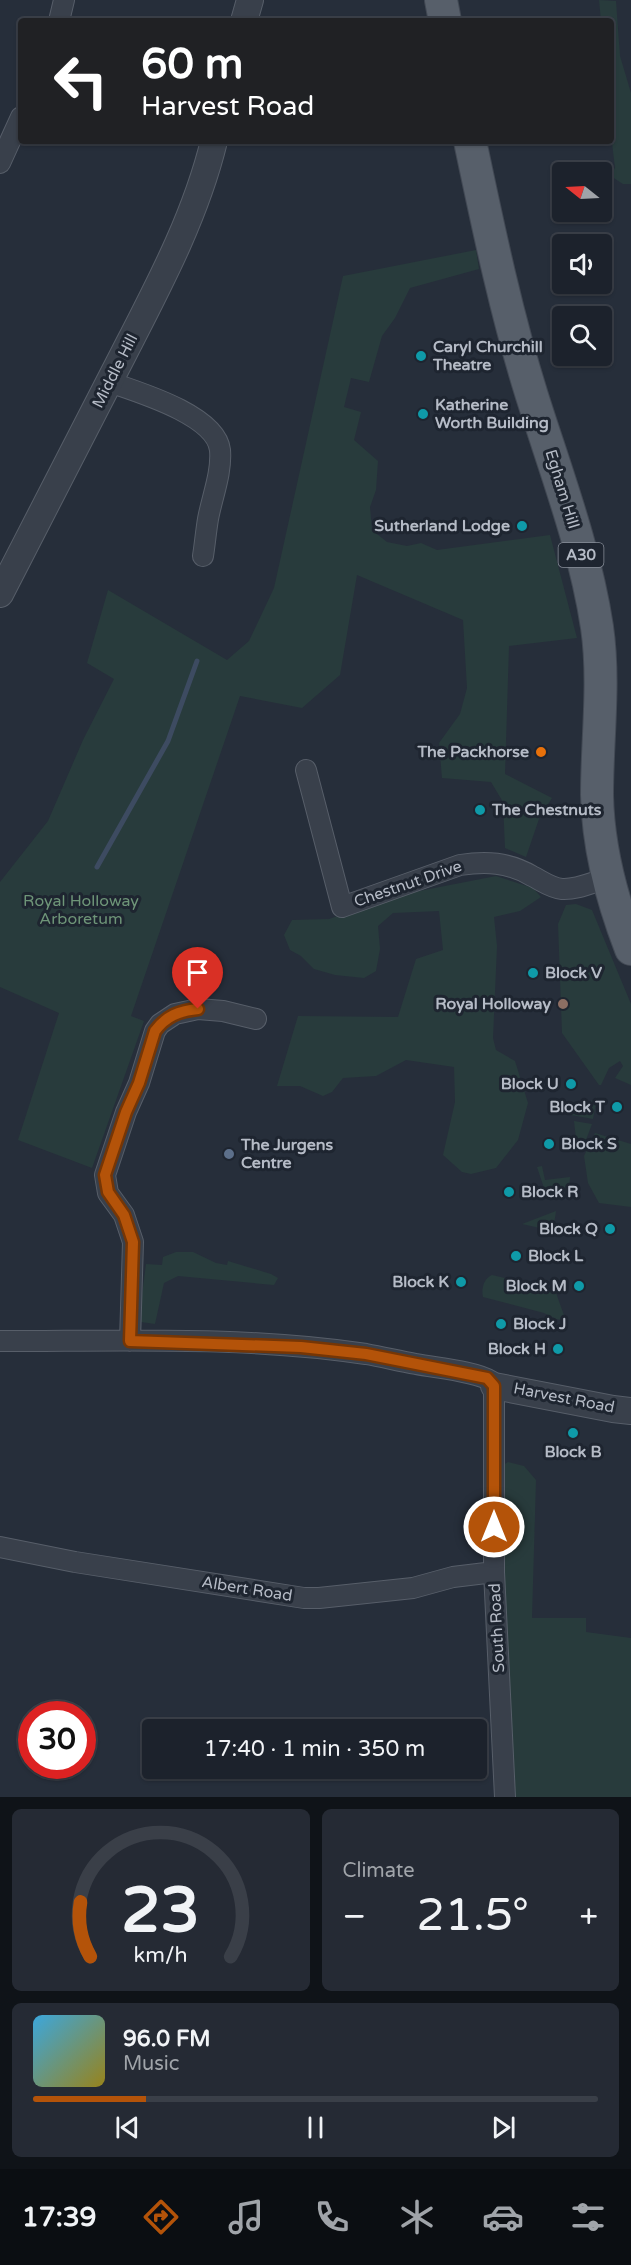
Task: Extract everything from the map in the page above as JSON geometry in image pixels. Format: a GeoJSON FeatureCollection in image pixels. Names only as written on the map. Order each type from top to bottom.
{"type":"FeatureCollection","features":[{"type":"Feature","properties":{"kind":"main road"},"geometry":{"type":"LineString","coordinates":[[441,0],[444,18]]}},
{"type":"Feature","properties":{"kind":"main road","name":"Egham Hill"},"geometry":{"type":"LineString","coordinates":[[471,144],[508,308],[586,572],[597,628],[600,676],[597,795],[608,879],[631,948]]}},
{"type":"Feature","properties":{"kind":"street"},"geometry":{"type":"LineString","coordinates":[[60,18],[64,0]]}},
{"type":"Feature","properties":{"kind":"street"},"geometry":{"type":"LineString","coordinates":[[245,18],[250,0]]}},
{"type":"Feature","properties":{"kind":"street"},"geometry":{"type":"LineString","coordinates":[[0,163],[18,124]]}},
{"type":"Feature","properties":{"kind":"street","name":"Middle Hill"},"geometry":{"type":"LineString","coordinates":[[0,594],[182,235],[213,144]]}},
{"type":"Feature","properties":{"kind":"street"},"geometry":{"type":"LineString","coordinates":[[109,382],[178,409],[200,421],[214,434],[220,449],[218,472],[203,556]]}},
{"type":"Feature","properties":{"kind":"street","name":"Chestnut Drive"},"geometry":{"type":"LineString","coordinates":[[306,770],[342,907],[460,865],[479,862],[497,862],[519,868],[544,883],[561,889],[570,889],[608,879]]}},
{"type":"Feature","properties":{"kind":"street"},"geometry":{"type":"LineString","coordinates":[[130,1341],[133,1242],[124,1215],[108,1192],[105,1175],[126,1112],[139,1083],[155,1031],[160,1024],[175,1014],[198,1009],[223,1011],[256,1019]]}},
{"type":"Feature","properties":{"kind":"street","name":"Harvest Road"},"geometry":{"type":"LineString","coordinates":[[0,1341],[243,1343],[366,1354],[487,1378],[494,1386],[613,1410],[631,1411]]}},
{"type":"Feature","properties":{"kind":"street","name":"South Road"},"geometry":{"type":"LineString","coordinates":[[494,1386],[494,1572],[505,1797]]}},
{"type":"Feature","properties":{"kind":"street","name":"Albert Road"},"geometry":{"type":"LineString","coordinates":[[0,1548],[304,1598],[413,1588],[453,1577],[494,1572]]}},
{"type":"Feature","properties":{"kind":"green space"},"geometry":{"type":"Polygon","coordinates":[[[599,0],[616,1],[620,56],[631,93],[631,184],[623,184],[612,177],[615,168],[612,144],[614,144],[614,18],[601,18],[599,0]]]}},
{"type":"Feature","properties":{"kind":"green space","name":"Royal Holloway Arboretum"},"geometry":{"type":"Polygon","coordinates":[[[476,250],[479,269],[410,288],[395,318],[382,336],[369,382],[351,378],[344,407],[361,412],[354,440],[378,461],[376,490],[370,507],[372,530],[387,542],[407,546],[421,543],[437,550],[550,535],[577,638],[509,646],[505,774],[552,798],[539,819],[526,857],[505,848],[503,802],[491,782],[442,778],[439,743],[460,714],[467,688],[463,620],[357,575],[340,675],[302,708],[240,696],[131,1016],[144,1021],[92,1168],[18,1140],[59,1013],[0,987],[0,882],[48,821],[83,740],[114,679],[87,663],[108,590],[227,660],[249,641],[274,588],[343,276],[476,250]]]}},
{"type":"Feature","properties":{"kind":"green space"},"geometry":{"type":"Polygon","coordinates":[[[496,876],[533,888],[541,897],[520,911],[494,917],[497,946],[493,1038],[496,1050],[515,1061],[528,1103],[518,1140],[496,1168],[471,1174],[462,1172],[443,1155],[455,1102],[454,1067],[406,1060],[376,1076],[343,1078],[332,1092],[323,1096],[300,1086],[277,1086],[298,1016],[398,1017],[416,959],[443,950],[439,911],[393,913],[378,926],[380,949],[376,971],[364,978],[335,975],[314,969],[301,956],[290,950],[284,935],[292,920],[329,919],[399,895],[496,876]]]}},
{"type":"Feature","properties":{"kind":"green space"},"geometry":{"type":"Polygon","coordinates":[[[576,904],[592,910],[631,1004],[631,1085],[615,1078],[623,1066],[620,1061],[609,1068],[599,1085],[562,1033],[558,924],[566,905],[576,904]]]}},
{"type":"Feature","properties":{"kind":"green space"},"geometry":{"type":"Polygon","coordinates":[[[597,1097],[593,1119],[571,1115],[571,1114],[597,1097]]]}},
{"type":"Feature","properties":{"kind":"green space"},"geometry":{"type":"Polygon","coordinates":[[[574,1121],[592,1124],[586,1140],[577,1148],[574,1121]]]}},
{"type":"Feature","properties":{"kind":"green space"},"geometry":{"type":"Polygon","coordinates":[[[595,1133],[631,1144],[631,1207],[599,1203],[588,1183],[584,1156],[595,1133]]]}},
{"type":"Feature","properties":{"kind":"green space"},"geometry":{"type":"Polygon","coordinates":[[[542,1166],[545,1180],[570,1177],[569,1187],[547,1197],[537,1167],[542,1166]]]}},
{"type":"Feature","properties":{"kind":"green space"},"geometry":{"type":"Polygon","coordinates":[[[556,1211],[553,1231],[522,1224],[556,1211]]]}},
{"type":"Feature","properties":{"kind":"green space"},"geometry":{"type":"Polygon","coordinates":[[[176,1252],[193,1252],[216,1263],[227,1265],[228,1261],[278,1278],[274,1285],[178,1276],[164,1283],[155,1324],[141,1322],[146,1264],[162,1265],[163,1257],[176,1252]]]}},
{"type":"Feature","properties":{"kind":"green space"},"geometry":{"type":"Polygon","coordinates":[[[492,1275],[555,1290],[566,1321],[483,1297],[484,1284],[492,1275]]]}},
{"type":"Feature","properties":{"kind":"green space"},"geometry":{"type":"Polygon","coordinates":[[[508,1462],[524,1466],[536,1480],[532,1618],[586,1618],[586,1632],[631,1638],[631,1797],[509,1797],[495,1470],[508,1462]]]}},
{"type":"Feature","properties":{"kind":"waterway"},"geometry":{"type":"LineString","coordinates":[[97,867],[168,741],[197,661]]}},
{"type":"Feature","properties":{"kind":"place","name":"Caryl Churchill Theatre"},"geometry":{"type":"Point","coordinates":[421,356]}},
{"type":"Feature","properties":{"kind":"place","name":"Katherine Worth Building"},"geometry":{"type":"Point","coordinates":[423,414]}},
{"type":"Feature","properties":{"kind":"place","name":"Sutherland Lodge"},"geometry":{"type":"Point","coordinates":[522,526]}},
{"type":"Feature","properties":{"kind":"place","name":"The Packhorse"},"geometry":{"type":"Point","coordinates":[541,752]}},
{"type":"Feature","properties":{"kind":"place","name":"The Chestnuts"},"geometry":{"type":"Point","coordinates":[480,810]}},
{"type":"Feature","properties":{"kind":"place","name":"Block V"},"geometry":{"type":"Point","coordinates":[533,973]}},
{"type":"Feature","properties":{"kind":"place","name":"Royal Holloway"},"geometry":{"type":"Point","coordinates":[563,1004]}},
{"type":"Feature","properties":{"kind":"place","name":"Block U"},"geometry":{"type":"Point","coordinates":[571,1084]}},
{"type":"Feature","properties":{"kind":"place","name":"Block T"},"geometry":{"type":"Point","coordinates":[617,1107]}},
{"type":"Feature","properties":{"kind":"place","name":"Block S"},"geometry":{"type":"Point","coordinates":[549,1144]}},
{"type":"Feature","properties":{"kind":"place","name":"The Jurgens Centre"},"geometry":{"type":"Point","coordinates":[229,1154]}},
{"type":"Feature","properties":{"kind":"place","name":"Block R"},"geometry":{"type":"Point","coordinates":[509,1192]}},
{"type":"Feature","properties":{"kind":"place","name":"Block Q"},"geometry":{"type":"Point","coordinates":[610,1229]}},
{"type":"Feature","properties":{"kind":"place","name":"Block L"},"geometry":{"type":"Point","coordinates":[516,1256]}},
{"type":"Feature","properties":{"kind":"place","name":"Block K"},"geometry":{"type":"Point","coordinates":[461,1282]}},
{"type":"Feature","properties":{"kind":"place","name":"Block M"},"geometry":{"type":"Point","coordinates":[579,1286]}},
{"type":"Feature","properties":{"kind":"place","name":"Block J"},"geometry":{"type":"Point","coordinates":[501,1324]}},
{"type":"Feature","properties":{"kind":"place","name":"Block H"},"geometry":{"type":"Point","coordinates":[558,1349]}},
{"type":"Feature","properties":{"kind":"place","name":"Block B"},"geometry":{"type":"Point","coordinates":[573,1433]}},
{"type":"Feature","properties":{"kind":"route"},"geometry":{"type":"LineString","coordinates":[[198,1009],[181,1011],[168,1017],[155,1031],[139,1083],[126,1112],[105,1175],[108,1192],[124,1215],[133,1242],[130,1341],[243,1343],[301,1347],[366,1354],[487,1378],[494,1386],[494,1527]]}}]}
